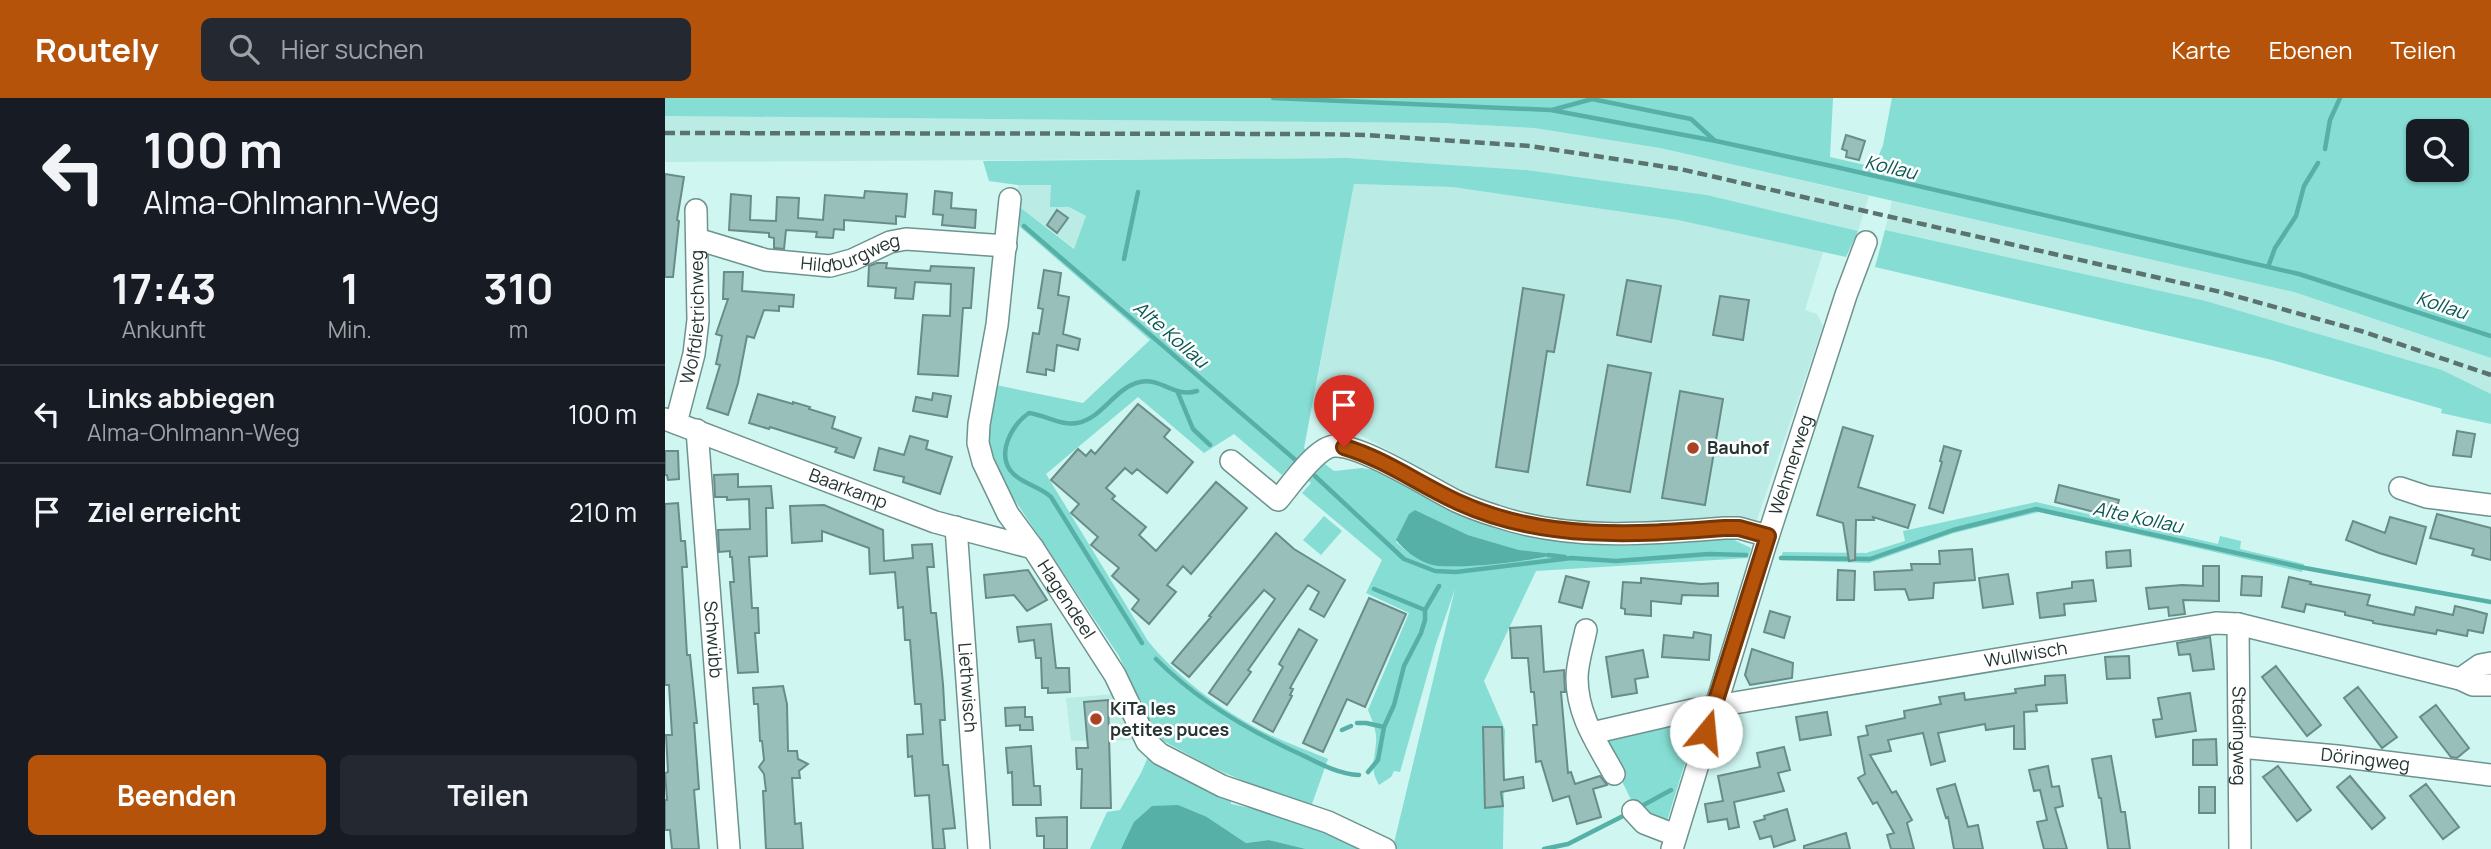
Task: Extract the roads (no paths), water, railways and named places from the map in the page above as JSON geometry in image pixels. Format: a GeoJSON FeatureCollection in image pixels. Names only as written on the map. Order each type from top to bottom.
{"type":"FeatureCollection","features":[{"type":"Feature","properties":{"kind":"street","name":"Hagendeel"},"geometry":{"type":"LineString","coordinates":[[1010,199],[997,325],[978,443],[983,462],[1008,514],[1115,675],[1147,742],[1160,754],[1221,786],[1328,822],[1385,849]]}},
{"type":"Feature","properties":{"kind":"street","name":"Wolfdietrichweg"},"geometry":{"type":"LineString","coordinates":[[671,421],[695,342],[698,320],[696,209]]}},
{"type":"Feature","properties":{"kind":"street","name":"Hildburgweg"},"geometry":{"type":"LineString","coordinates":[[697,239],[766,260],[830,266],[852,260],[890,242],[906,239],[1006,246]]}},
{"type":"Feature","properties":{"kind":"street","name":"Wehmerweg"},"geometry":{"type":"LineString","coordinates":[[1674,842],[1768,536],[1866,242]]}},
{"type":"Feature","properties":{"kind":"street","name":"Baarkamp"},"geometry":{"type":"LineString","coordinates":[[671,421],[935,522],[1033,548]]}},
{"type":"Feature","properties":{"kind":"street","name":"Schwübb"},"geometry":{"type":"LineString","coordinates":[[697,430],[729,849]]}},
{"type":"Feature","properties":{"kind":"street"},"geometry":{"type":"LineString","coordinates":[[1231,461],[1278,500],[1317,456],[1334,446],[1357,451],[1386,463],[1459,503],[1499,517],[1548,528],[1628,534],[1739,528],[1768,536]]}},
{"type":"Feature","properties":{"kind":"street"},"geometry":{"type":"LineString","coordinates":[[2400,488],[2427,498],[2491,505]]}},
{"type":"Feature","properties":{"kind":"street","name":"Liethwisch"},"geometry":{"type":"LineString","coordinates":[[956,527],[979,849]]}},
{"type":"Feature","properties":{"kind":"street","name":"Wullwisch"},"geometry":{"type":"LineString","coordinates":[[1592,733],[1714,707],[2216,623],[2238,624],[2473,684],[2491,685]]}},
{"type":"Feature","properties":{"kind":"street","name":"Stedingweg"},"geometry":{"type":"LineString","coordinates":[[2238,624],[2240,849]]}},
{"type":"Feature","properties":{"kind":"street"},"geometry":{"type":"LineString","coordinates":[[1586,630],[1577,677],[1580,705],[1587,726],[1614,774]]}},
{"type":"Feature","properties":{"kind":"street"},"geometry":{"type":"LineString","coordinates":[[2460,679],[2480,665],[2491,663]]}},
{"type":"Feature","properties":{"kind":"street","name":"Döringweg"},"geometry":{"type":"LineString","coordinates":[[2241,747],[2491,775]]}},
{"type":"Feature","properties":{"kind":"street"},"geometry":{"type":"LineString","coordinates":[[1633,811],[1644,823],[1674,842]]}},
{"type":"Feature","properties":{"kind":"waterway","name":"Kollau"},"geometry":{"type":"LineString","coordinates":[[1273,98],[1551,110],[1716,141],[2299,274],[2491,336]]}},
{"type":"Feature","properties":{"kind":"waterway"},"geometry":{"type":"LineString","coordinates":[[2325,149],[2330,120],[2340,98]]}},
{"type":"Feature","properties":{"kind":"waterway"},"geometry":{"type":"LineString","coordinates":[[1552,110],[1592,99],[1691,119],[1714,140]]}},
{"type":"Feature","properties":{"kind":"waterway"},"geometry":{"type":"LineString","coordinates":[[2268,267],[2275,248],[2296,216],[2304,186],[2318,163]]}},
{"type":"Feature","properties":{"kind":"waterway"},"geometry":{"type":"LineString","coordinates":[[1124,259],[1138,192]]}},
{"type":"Feature","properties":{"kind":"waterway","name":"Alte Kollau"},"geometry":{"type":"LineString","coordinates":[[1024,226],[1299,463]]}},
{"type":"Feature","properties":{"kind":"waterway"},"geometry":{"type":"LineString","coordinates":[[1142,643],[1051,497],[1010,470],[1006,463],[1006,447],[1017,424],[1029,413],[1065,423],[1077,423],[1094,416],[1131,385],[1147,381],[1181,392],[1197,391]]}},
{"type":"Feature","properties":{"kind":"waterway"},"geometry":{"type":"LineString","coordinates":[[1178,393],[1193,429],[1210,445]]}},
{"type":"Feature","properties":{"kind":"waterway","name":"Alte Kollau"},"geometry":{"type":"LineString","coordinates":[[1315,476],[1404,559],[1435,571],[1456,572],[1571,558],[1616,561],[1709,554],[1746,555]]}},
{"type":"Feature","properties":{"kind":"waterway","name":"Alte Kollau"},"geometry":{"type":"LineString","coordinates":[[1781,558],[1870,559],[1953,530],[2036,509],[2305,568],[2491,602]]}},
{"type":"Feature","properties":{"kind":"waterway","name":"Alte Kollau"},"geometry":{"type":"LineString","coordinates":[[1548,555],[1565,557]]}},
{"type":"Feature","properties":{"kind":"waterway"},"geometry":{"type":"LineString","coordinates":[[1368,772],[1378,760],[1384,727],[1394,705],[1404,666],[1421,633],[1425,610],[1439,586]]}},
{"type":"Feature","properties":{"kind":"waterway"},"geometry":{"type":"LineString","coordinates":[[1374,589],[1425,610]]}},
{"type":"Feature","properties":{"kind":"waterway"},"geometry":{"type":"LineString","coordinates":[[1156,659],[1207,702],[1244,725],[1323,765],[1359,775]]}},
{"type":"Feature","properties":{"kind":"waterway"},"geometry":{"type":"LineString","coordinates":[[1357,723],[1384,727]]}},
{"type":"Feature","properties":{"kind":"waterway"},"geometry":{"type":"LineString","coordinates":[[1342,730],[1351,726]]}},
{"type":"Feature","properties":{"kind":"waterway"},"geometry":{"type":"LineString","coordinates":[[1640,807],[1671,790]]}},
{"type":"Feature","properties":{"kind":"waterway"},"geometry":{"type":"LineString","coordinates":[[1544,849],[1568,844],[1627,814]]}},
{"type":"Feature","properties":{"kind":"railway"},"geometry":{"type":"LineString","coordinates":[[665,133],[1317,134],[1530,146],[1680,169],[2221,292],[2361,331],[2491,375]]}},
{"type":"Feature","properties":{"kind":"place","name":"Bauhof"},"geometry":{"type":"Point","coordinates":[1693,448]}},
{"type":"Feature","properties":{"kind":"place","name":"KiTa les petites puces"},"geometry":{"type":"Point","coordinates":[1096,719]}}]}
